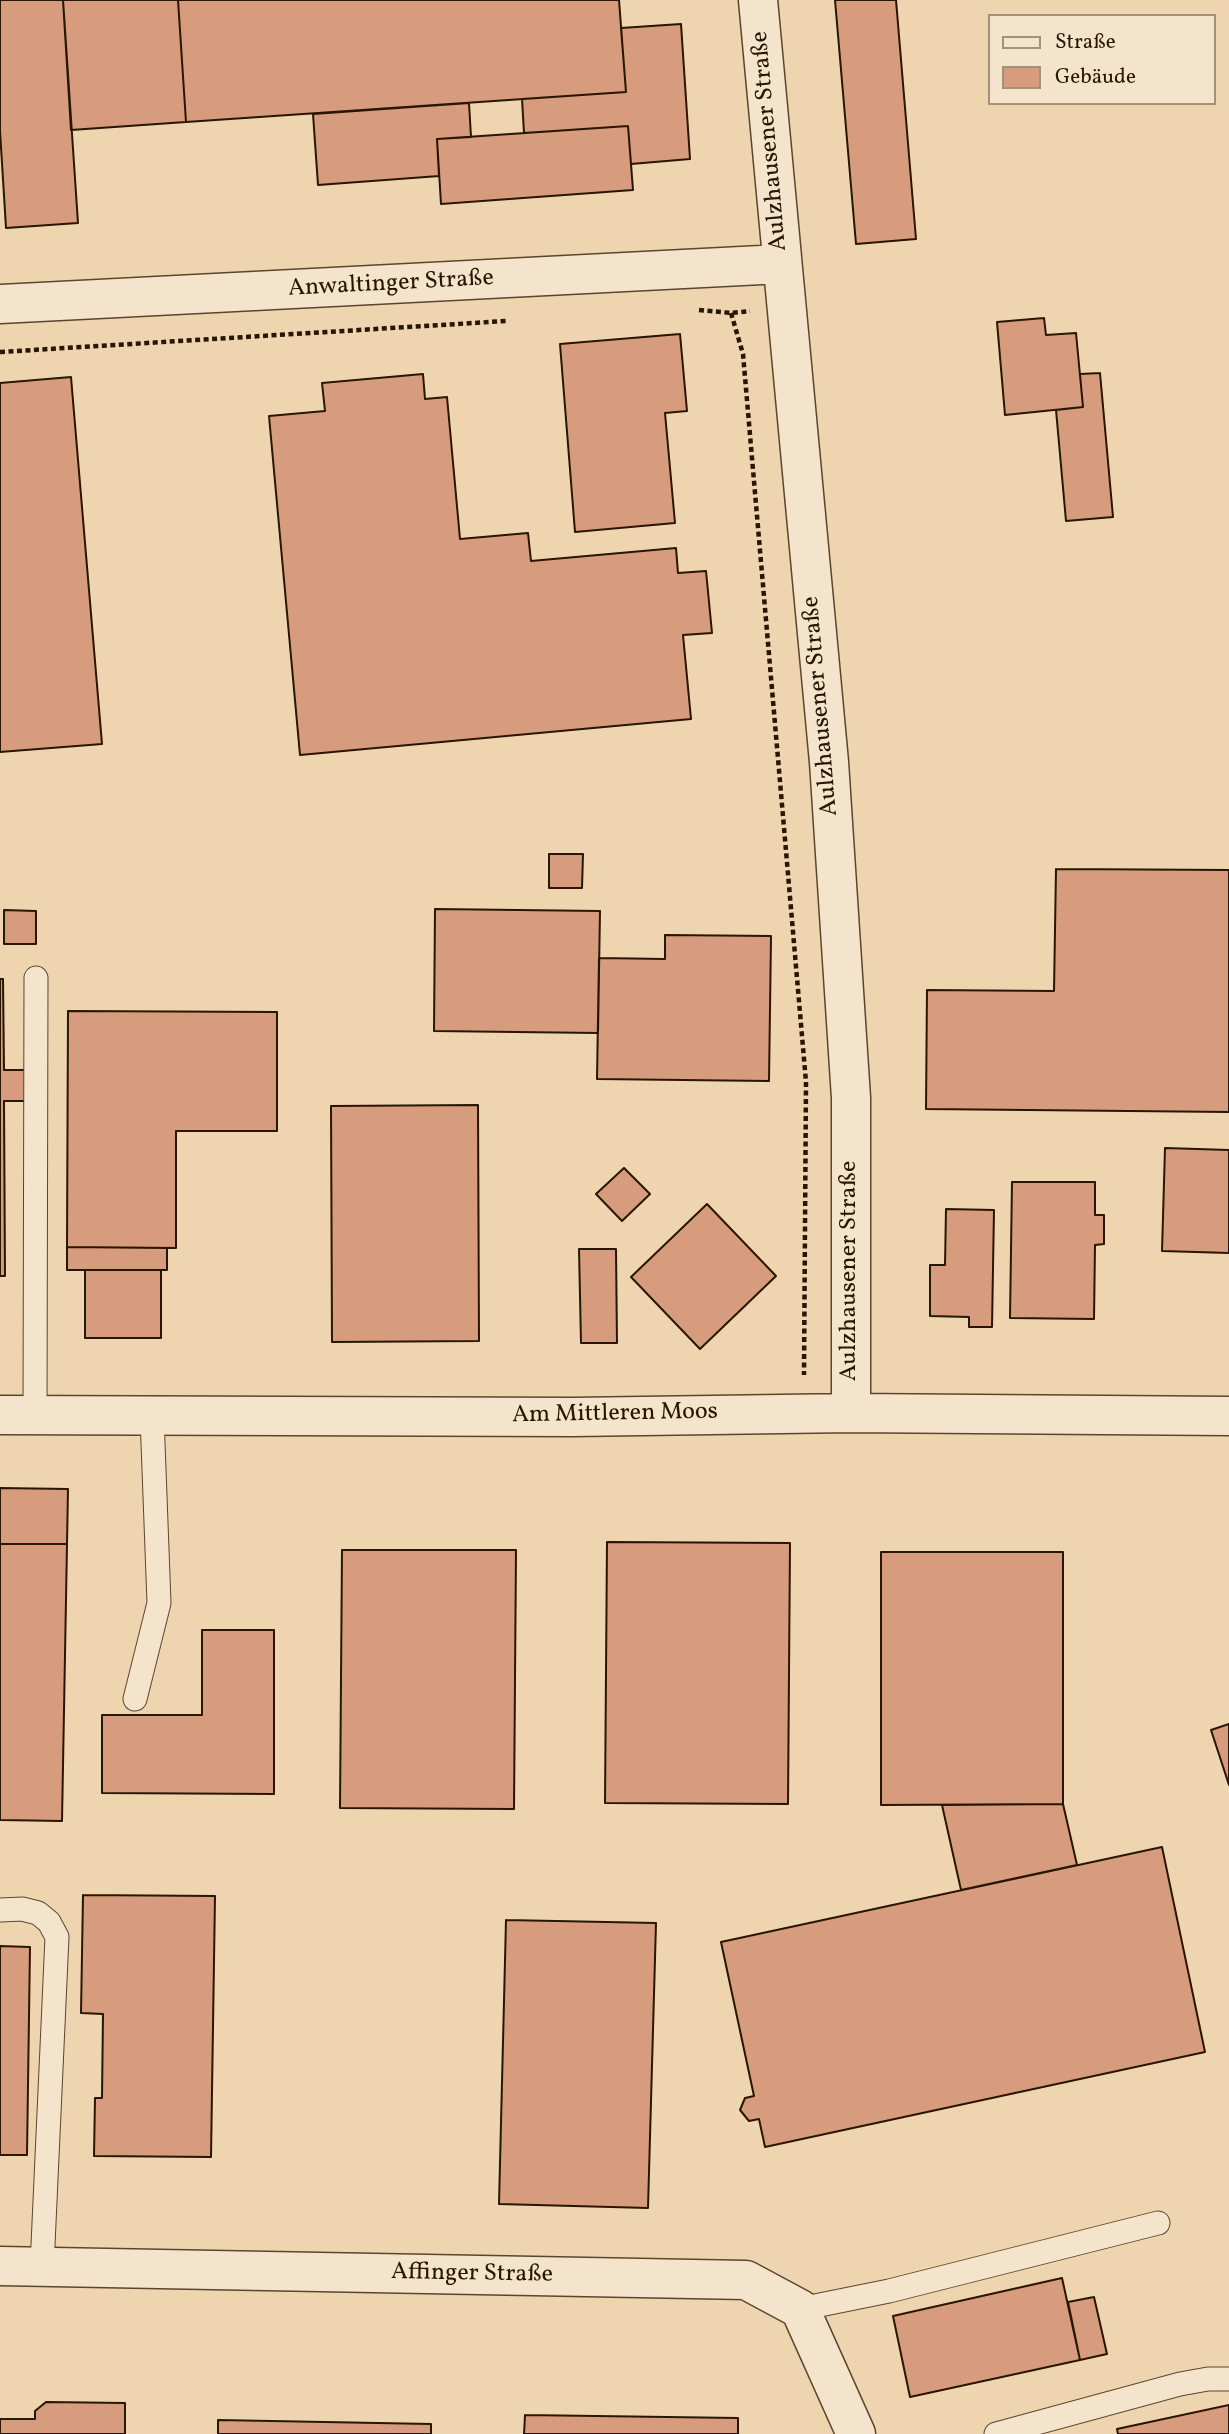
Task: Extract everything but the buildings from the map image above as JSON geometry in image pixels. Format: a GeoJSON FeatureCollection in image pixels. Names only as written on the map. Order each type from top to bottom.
{"type":"FeatureCollection","features":[{"type":"Feature","properties":{"kind":"street","name":"Aulzhausener Straße"},"geometry":{"type":"LineString","coordinates":[[758,0],[829,762],[851,1098],[851,1413]]}},
{"type":"Feature","properties":{"kind":"street","name":"Anwaltinger Straße"},"geometry":{"type":"LineString","coordinates":[[0,304],[781,264]]}},
{"type":"Feature","properties":{"kind":"street","name":"Am Mittleren Moos"},"geometry":{"type":"LineString","coordinates":[[18,1415],[573,1417],[851,1413],[1229,1416]]}},
{"type":"Feature","properties":{"kind":"street","name":"Affinger Straße"},"geometry":{"type":"LineString","coordinates":[[0,2266],[746,2280],[800,2309]]}},
{"type":"Feature","properties":{"kind":"street"},"geometry":{"type":"LineString","coordinates":[[800,2309],[856,2434]]}},
{"type":"Feature","properties":{"kind":"lane"},"geometry":{"type":"LineString","coordinates":[[18,1415],[36,978]]}},
{"type":"Feature","properties":{"kind":"lane"},"geometry":{"type":"LineString","coordinates":[[135,1699],[159,1603],[152,1416]]}},
{"type":"Feature","properties":{"kind":"lane"},"geometry":{"type":"LineString","coordinates":[[0,1910],[22,1909],[38,1913],[49,1922],[57,1937],[42,2266]]}},
{"type":"Feature","properties":{"kind":"lane"},"geometry":{"type":"LineString","coordinates":[[800,2309],[889,2291],[1158,2223]]}},
{"type":"Feature","properties":{"kind":"lane"},"geometry":{"type":"LineString","coordinates":[[996,2434],[1180,2384],[1208,2379],[1229,2379]]}},
{"type":"Feature","properties":{"kind":"path"},"geometry":{"type":"LineString","coordinates":[[693,309],[731,313],[785,306]]}},
{"type":"Feature","properties":{"kind":"path"},"geometry":{"type":"LineString","coordinates":[[731,313],[743,354],[806,1082],[804,1413]]}},
{"type":"Feature","properties":{"kind":"path"},"geometry":{"type":"LineString","coordinates":[[0,352],[512,320]]}}]}
